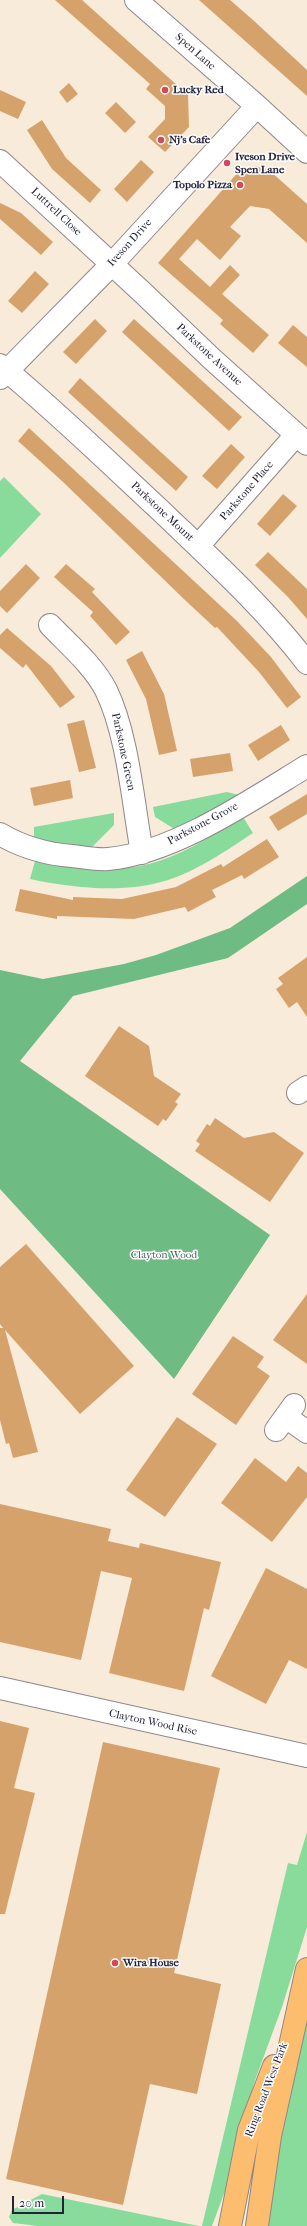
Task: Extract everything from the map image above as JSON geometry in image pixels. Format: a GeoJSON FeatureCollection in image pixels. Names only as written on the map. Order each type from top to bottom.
{"type":"FeatureCollection","features":[{"type":"Feature","properties":{"kind":"highway","name":"Ring Road West Park"},"geometry":{"type":"LineString","coordinates":[[257,2224],[270,2136],[293,2025],[307,1969]]}},
{"type":"Feature","properties":{"kind":"highway","name":"Ring Road West Park"},"geometry":{"type":"LineString","coordinates":[[230,2226],[249,2130],[293,2025]]}},
{"type":"Feature","properties":{"kind":"street","name":"Spen Lane"},"geometry":{"type":"LineString","coordinates":[[136,0],[307,152]]}},
{"type":"Feature","properties":{"kind":"street","name":"Iveson Drive"},"geometry":{"type":"LineString","coordinates":[[2,371],[112,264],[257,106]]}},
{"type":"Feature","properties":{"kind":"street","name":"Luttrell Close"},"geometry":{"type":"LineString","coordinates":[[0,161],[112,264]]}},
{"type":"Feature","properties":{"kind":"street","name":"Parkstone Avenue"},"geometry":{"type":"LineString","coordinates":[[112,264],[212,359],[301,440]]}},
{"type":"Feature","properties":{"kind":"street","name":"Parkstone Mount"},"geometry":{"type":"LineString","coordinates":[[2,371],[198,546],[262,609],[286,635],[307,664]]}},
{"type":"Feature","properties":{"kind":"street","name":"Parkstone Place"},"geometry":{"type":"LineString","coordinates":[[198,546],[301,440]]}},
{"type":"Feature","properties":{"kind":"street","name":"Parkstone Green"},"geometry":{"type":"LineString","coordinates":[[50,625],[93,670],[106,689],[115,712],[123,746],[142,853]]}},
{"type":"Feature","properties":{"kind":"street","name":"Parkstone Grove"},"geometry":{"type":"LineString","coordinates":[[0,834],[10,840],[48,854],[107,859],[142,853],[180,839],[307,766]]}},
{"type":"Feature","properties":{"kind":"street"},"geometry":{"type":"LineString","coordinates":[[286,1417],[307,1432]]}},
{"type":"Feature","properties":{"kind":"street","name":"Clayton Wood Rise"},"geometry":{"type":"LineString","coordinates":[[0,1688],[307,1756]]}},
{"type":"Feature","properties":{"kind":"green space"},"geometry":{"type":"Polygon","coordinates":[[[4,477],[41,514],[0,558],[0,481],[4,477]]]}},
{"type":"Feature","properties":{"kind":"green space"},"geometry":{"type":"Polygon","coordinates":[[[227,792],[239,795],[176,830],[155,817],[153,807],[227,792]]]}},
{"type":"Feature","properties":{"kind":"green space"},"geometry":{"type":"Polygon","coordinates":[[[114,813],[114,825],[90,849],[34,841],[34,827],[114,813]]]}},
{"type":"Feature","properties":{"kind":"green space"},"geometry":{"type":"Polygon","coordinates":[[[243,817],[253,833],[200,866],[168,880],[134,887],[99,888],[64,885],[30,879],[35,861],[82,868],[113,869],[144,865],[159,861],[192,847],[243,817]]]}},
{"type":"Feature","properties":{"kind":"green space","name":"Clayton Wood"},"geometry":{"type":"Polygon","coordinates":[[[307,876],[307,904],[228,958],[73,996],[20,1061],[270,1235],[174,1379],[0,1189],[0,970],[43,979],[124,964],[156,955],[230,928],[307,876]]]}},
{"type":"Feature","properties":{"kind":"green space"},"geometry":{"type":"Polygon","coordinates":[[[307,1832],[307,1927],[282,2007],[254,2083],[228,2183],[212,2226],[202,2226],[288,1863],[297,1865],[307,1832]]]}},
{"type":"Feature","properties":{"kind":"green space"},"geometry":{"type":"Polygon","coordinates":[[[307,2018],[307,2226],[267,2226],[287,2101],[307,2018]]]}},
{"type":"Feature","properties":{"kind":"green space"},"geometry":{"type":"Polygon","coordinates":[[[42,2194],[199,2226],[38,2226],[13,2223],[9,2217],[12,2210],[42,2194]]]}},
{"type":"Feature","properties":{"kind":"building"},"geometry":{"type":"Polygon","coordinates":[[[55,0],[82,0],[188,95],[189,127],[165,152],[148,137],[165,119],[165,106],[146,89],[150,84],[55,0]]]}},
{"type":"Feature","properties":{"kind":"building"},"geometry":{"type":"Polygon","coordinates":[[[199,0],[230,0],[253,20],[307,70],[307,96],[199,0]]]}},
{"type":"Feature","properties":{"kind":"building"},"geometry":{"type":"Polygon","coordinates":[[[69,83],[78,94],[67,103],[59,92],[69,83]]]}},
{"type":"Feature","properties":{"kind":"building"},"geometry":{"type":"Polygon","coordinates":[[[0,90],[26,102],[18,119],[0,111],[0,90]]]}},
{"type":"Feature","properties":{"kind":"building"},"geometry":{"type":"Polygon","coordinates":[[[116,102],[136,122],[125,133],[105,113],[116,102]]]}},
{"type":"Feature","properties":{"kind":"building"},"geometry":{"type":"Polygon","coordinates":[[[42,120],[66,158],[101,190],[90,203],[52,169],[27,130],[42,120]]]}},
{"type":"Feature","properties":{"kind":"building"},"geometry":{"type":"Polygon","coordinates":[[[141,160],[154,172],[127,202],[114,189],[141,160]]]}},
{"type":"Feature","properties":{"kind":"building"},"geometry":{"type":"Polygon","coordinates":[[[256,166],[270,171],[307,204],[307,243],[269,209],[250,206],[230,227],[241,236],[220,260],[197,239],[179,259],[210,287],[230,265],[240,275],[222,294],[269,335],[253,353],[220,324],[223,320],[158,263],[240,170],[256,166]]]}},
{"type":"Feature","properties":{"kind":"building"},"geometry":{"type":"Polygon","coordinates":[[[0,203],[21,213],[53,242],[41,255],[0,219],[0,203]]]}},
{"type":"Feature","properties":{"kind":"building"},"geometry":{"type":"Polygon","coordinates":[[[35,271],[49,284],[22,313],[8,301],[35,271]]]}},
{"type":"Feature","properties":{"kind":"building"},"geometry":{"type":"Polygon","coordinates":[[[95,319],[107,331],[76,364],[63,352],[95,319]]]}},
{"type":"Feature","properties":{"kind":"building"},"geometry":{"type":"Polygon","coordinates":[[[134,319],[242,417],[229,431],[122,332],[134,319]]]}},
{"type":"Feature","properties":{"kind":"building"},"geometry":{"type":"Polygon","coordinates":[[[293,325],[307,337],[307,367],[278,343],[293,325]]]}},
{"type":"Feature","properties":{"kind":"building"},"geometry":{"type":"Polygon","coordinates":[[[80,378],[188,477],[176,491],[68,392],[80,378]]]}},
{"type":"Feature","properties":{"kind":"building"},"geometry":{"type":"Polygon","coordinates":[[[29,428],[237,621],[271,657],[301,697],[287,708],[259,672],[217,627],[215,628],[186,601],[62,481],[18,441],[29,428]]]}},
{"type":"Feature","properties":{"kind":"building"},"geometry":{"type":"Polygon","coordinates":[[[231,444],[245,457],[217,489],[202,476],[231,444]]]}},
{"type":"Feature","properties":{"kind":"building"},"geometry":{"type":"Polygon","coordinates":[[[283,494],[297,506],[270,536],[257,524],[283,494]]]}},
{"type":"Feature","properties":{"kind":"building"},"geometry":{"type":"Polygon","coordinates":[[[268,552],[307,589],[307,619],[288,597],[255,565],[268,552]]]}},
{"type":"Feature","properties":{"kind":"building"},"geometry":{"type":"Polygon","coordinates":[[[26,564],[40,578],[7,613],[0,606],[0,591],[26,564]]]}},
{"type":"Feature","properties":{"kind":"building"},"geometry":{"type":"Polygon","coordinates":[[[66,564],[95,589],[92,592],[130,632],[116,645],[90,616],[93,612],[54,577],[66,564]]]}},
{"type":"Feature","properties":{"kind":"building"},"geometry":{"type":"Polygon","coordinates":[[[7,628],[51,666],[75,697],[60,708],[26,664],[23,668],[0,648],[0,635],[7,628]]]}},
{"type":"Feature","properties":{"kind":"building"},"geometry":{"type":"Polygon","coordinates":[[[142,651],[164,694],[177,751],[159,755],[146,699],[126,660],[142,651]]]}},
{"type":"Feature","properties":{"kind":"building"},"geometry":{"type":"Polygon","coordinates":[[[84,720],[96,768],[79,772],[67,724],[84,720]]]}},
{"type":"Feature","properties":{"kind":"building"},"geometry":{"type":"Polygon","coordinates":[[[281,725],[290,740],[258,761],[248,745],[281,725]]]}},
{"type":"Feature","properties":{"kind":"building"},"geometry":{"type":"Polygon","coordinates":[[[230,753],[233,771],[193,777],[190,759],[230,753]]]}},
{"type":"Feature","properties":{"kind":"building"},"geometry":{"type":"Polygon","coordinates":[[[70,780],[73,798],[34,806],[30,788],[70,780]]]}},
{"type":"Feature","properties":{"kind":"building"},"geometry":{"type":"Polygon","coordinates":[[[307,794],[307,814],[278,831],[269,817],[307,794]]]}},
{"type":"Feature","properties":{"kind":"building"},"geometry":{"type":"Polygon","coordinates":[[[267,839],[279,857],[244,879],[242,875],[212,890],[216,897],[188,912],[185,907],[134,919],[57,916],[57,919],[15,911],[20,889],[73,900],[73,897],[122,899],[176,887],[221,864],[223,867],[267,839]]]}},
{"type":"Feature","properties":{"kind":"building"},"geometry":{"type":"Polygon","coordinates":[[[307,957],[307,1017],[297,1002],[289,1008],[276,989],[283,984],[278,978],[307,957]]]}},
{"type":"Feature","properties":{"kind":"building"},"geometry":{"type":"Polygon","coordinates":[[[119,1026],[149,1046],[154,1076],[181,1094],[175,1102],[178,1104],[166,1121],[163,1119],[158,1126],[85,1076],[119,1026]]]}},
{"type":"Feature","properties":{"kind":"building"},"geometry":{"type":"Polygon","coordinates":[[[215,1118],[244,1138],[274,1132],[304,1153],[270,1202],[195,1151],[200,1144],[196,1141],[207,1124],[210,1126],[215,1118]]]}},
{"type":"Feature","properties":{"kind":"building"},"geometry":{"type":"Polygon","coordinates":[[[26,1244],[134,1366],[80,1414],[5,1330],[38,1452],[13,1458],[9,1443],[6,1444],[0,1420],[0,1328],[3,1328],[0,1324],[0,1267],[26,1244]]]}},
{"type":"Feature","properties":{"kind":"building"},"geometry":{"type":"Polygon","coordinates":[[[307,1294],[307,1364],[273,1340],[307,1294]]]}},
{"type":"Feature","properties":{"kind":"building"},"geometry":{"type":"Polygon","coordinates":[[[233,1336],[264,1357],[257,1367],[270,1376],[236,1425],[192,1394],[233,1336]]]}},
{"type":"Feature","properties":{"kind":"building"},"geometry":{"type":"Polygon","coordinates":[[[177,1417],[217,1444],[165,1517],[126,1490],[177,1417]]]}},
{"type":"Feature","properties":{"kind":"building"},"geometry":{"type":"Polygon","coordinates":[[[255,1458],[286,1482],[298,1466],[307,1473],[307,1497],[272,1542],[221,1503],[255,1458]]]}},
{"type":"Feature","properties":{"kind":"building"},"geometry":{"type":"Polygon","coordinates":[[[0,1504],[111,1529],[108,1541],[139,1548],[140,1543],[221,1562],[209,1610],[204,1608],[184,1691],[109,1673],[132,1578],[101,1571],[81,1660],[0,1642],[0,1504]]]}},
{"type":"Feature","properties":{"kind":"building"},"geometry":{"type":"Polygon","coordinates":[[[266,1568],[307,1589],[307,1669],[289,1660],[266,1704],[211,1676],[266,1568]]]}},
{"type":"Feature","properties":{"kind":"building"},"geometry":{"type":"Polygon","coordinates":[[[0,1721],[29,1728],[14,1788],[35,1793],[5,1914],[0,1914],[0,1721]]]}},
{"type":"Feature","properties":{"kind":"building","name":"Wira House"},"geometry":{"type":"Polygon","coordinates":[[[103,1742],[220,1768],[174,1973],[221,1984],[197,2094],[150,2084],[123,2205],[6,2179],[103,1742]]]}},
{"type":"Feature","properties":{"kind":"place","name":"Lucky Red"},"geometry":{"type":"Point","coordinates":[165,90]}},
{"type":"Feature","properties":{"kind":"place","name":"Nj's Cafe"},"geometry":{"type":"Point","coordinates":[161,140]}},
{"type":"Feature","properties":{"kind":"place","name":"Iveson Drive Spen Lane"},"geometry":{"type":"Point","coordinates":[227,163]}},
{"type":"Feature","properties":{"kind":"place","name":"Topolo Pizza"},"geometry":{"type":"Point","coordinates":[240,185]}},
{"type":"Feature","properties":{"kind":"place","name":"Wira House"},"geometry":{"type":"Point","coordinates":[115,1963]}}]}
